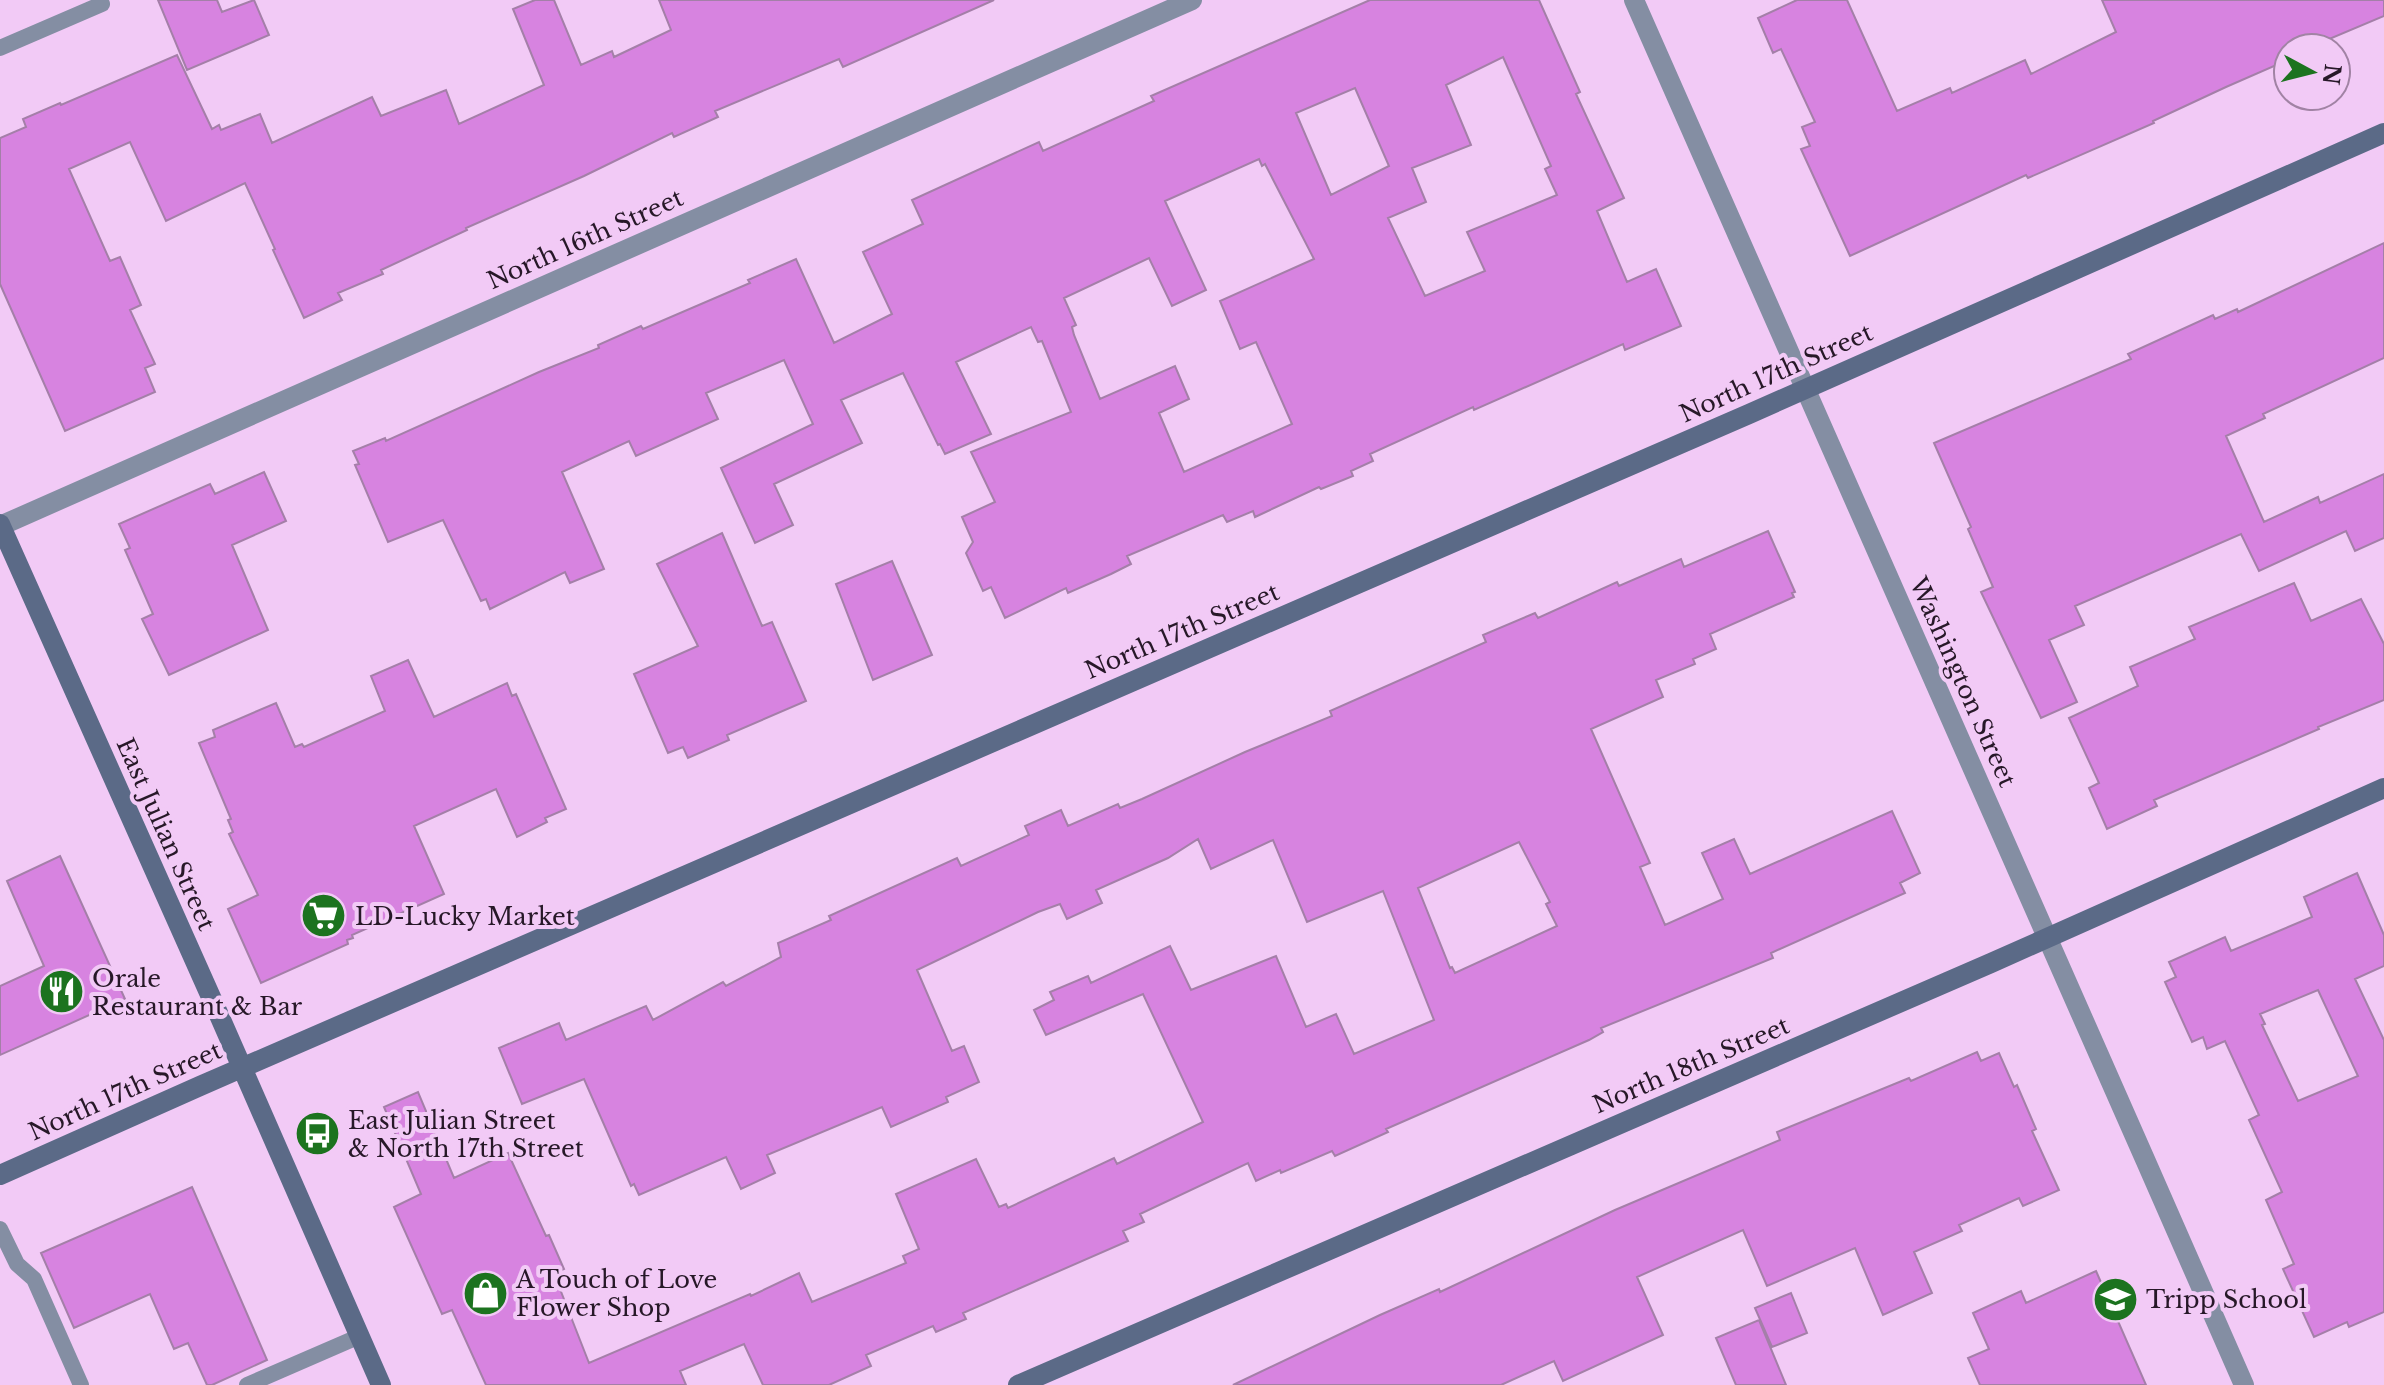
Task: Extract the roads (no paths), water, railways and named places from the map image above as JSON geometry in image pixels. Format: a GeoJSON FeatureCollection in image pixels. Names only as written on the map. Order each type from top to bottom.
{"type":"FeatureCollection","features":[{"type":"Feature","properties":{"kind":"main road","name":"North 17th Street"},"geometry":{"type":"LineString","coordinates":[[0,1175],[2384,133]]}},
{"type":"Feature","properties":{"kind":"main road","name":"East Julian Street"},"geometry":{"type":"LineString","coordinates":[[0,525],[381,1385]]}},
{"type":"Feature","properties":{"kind":"main road","name":"North 18th Street"},"geometry":{"type":"LineString","coordinates":[[1018,1385],[2049,938],[2384,788]]}},
{"type":"Feature","properties":{"kind":"street","name":"North 16th Street"},"geometry":{"type":"LineString","coordinates":[[0,525],[1192,0]]}},
{"type":"Feature","properties":{"kind":"street","name":"Washington Street"},"geometry":{"type":"LineString","coordinates":[[1634,0],[2244,1385]]}},
{"type":"Feature","properties":{"kind":"lane"},"geometry":{"type":"LineString","coordinates":[[0,48],[102,4]]}},
{"type":"Feature","properties":{"kind":"lane"},"geometry":{"type":"LineString","coordinates":[[0,1229],[17,1264],[34,1279],[81,1385]]}},
{"type":"Feature","properties":{"kind":"lane"},"geometry":{"type":"LineString","coordinates":[[247,1385],[360,1336]]}},
{"type":"Feature","properties":{"kind":"place","name":"LD-Lucky Market"},"geometry":{"type":"Point","coordinates":[324,916]}},
{"type":"Feature","properties":{"kind":"place","name":"Orale Restaurant & Bar"},"geometry":{"type":"Point","coordinates":[61,992]}},
{"type":"Feature","properties":{"kind":"place","name":"East Julian Street & North 17th Street"},"geometry":{"type":"Point","coordinates":[317,1134]}},
{"type":"Feature","properties":{"kind":"place","name":"A Touch of Love Flower Shop"},"geometry":{"type":"Point","coordinates":[485,1293]}},
{"type":"Feature","properties":{"kind":"place","name":"Tripp School"},"geometry":{"type":"Point","coordinates":[2115,1299]}}]}
